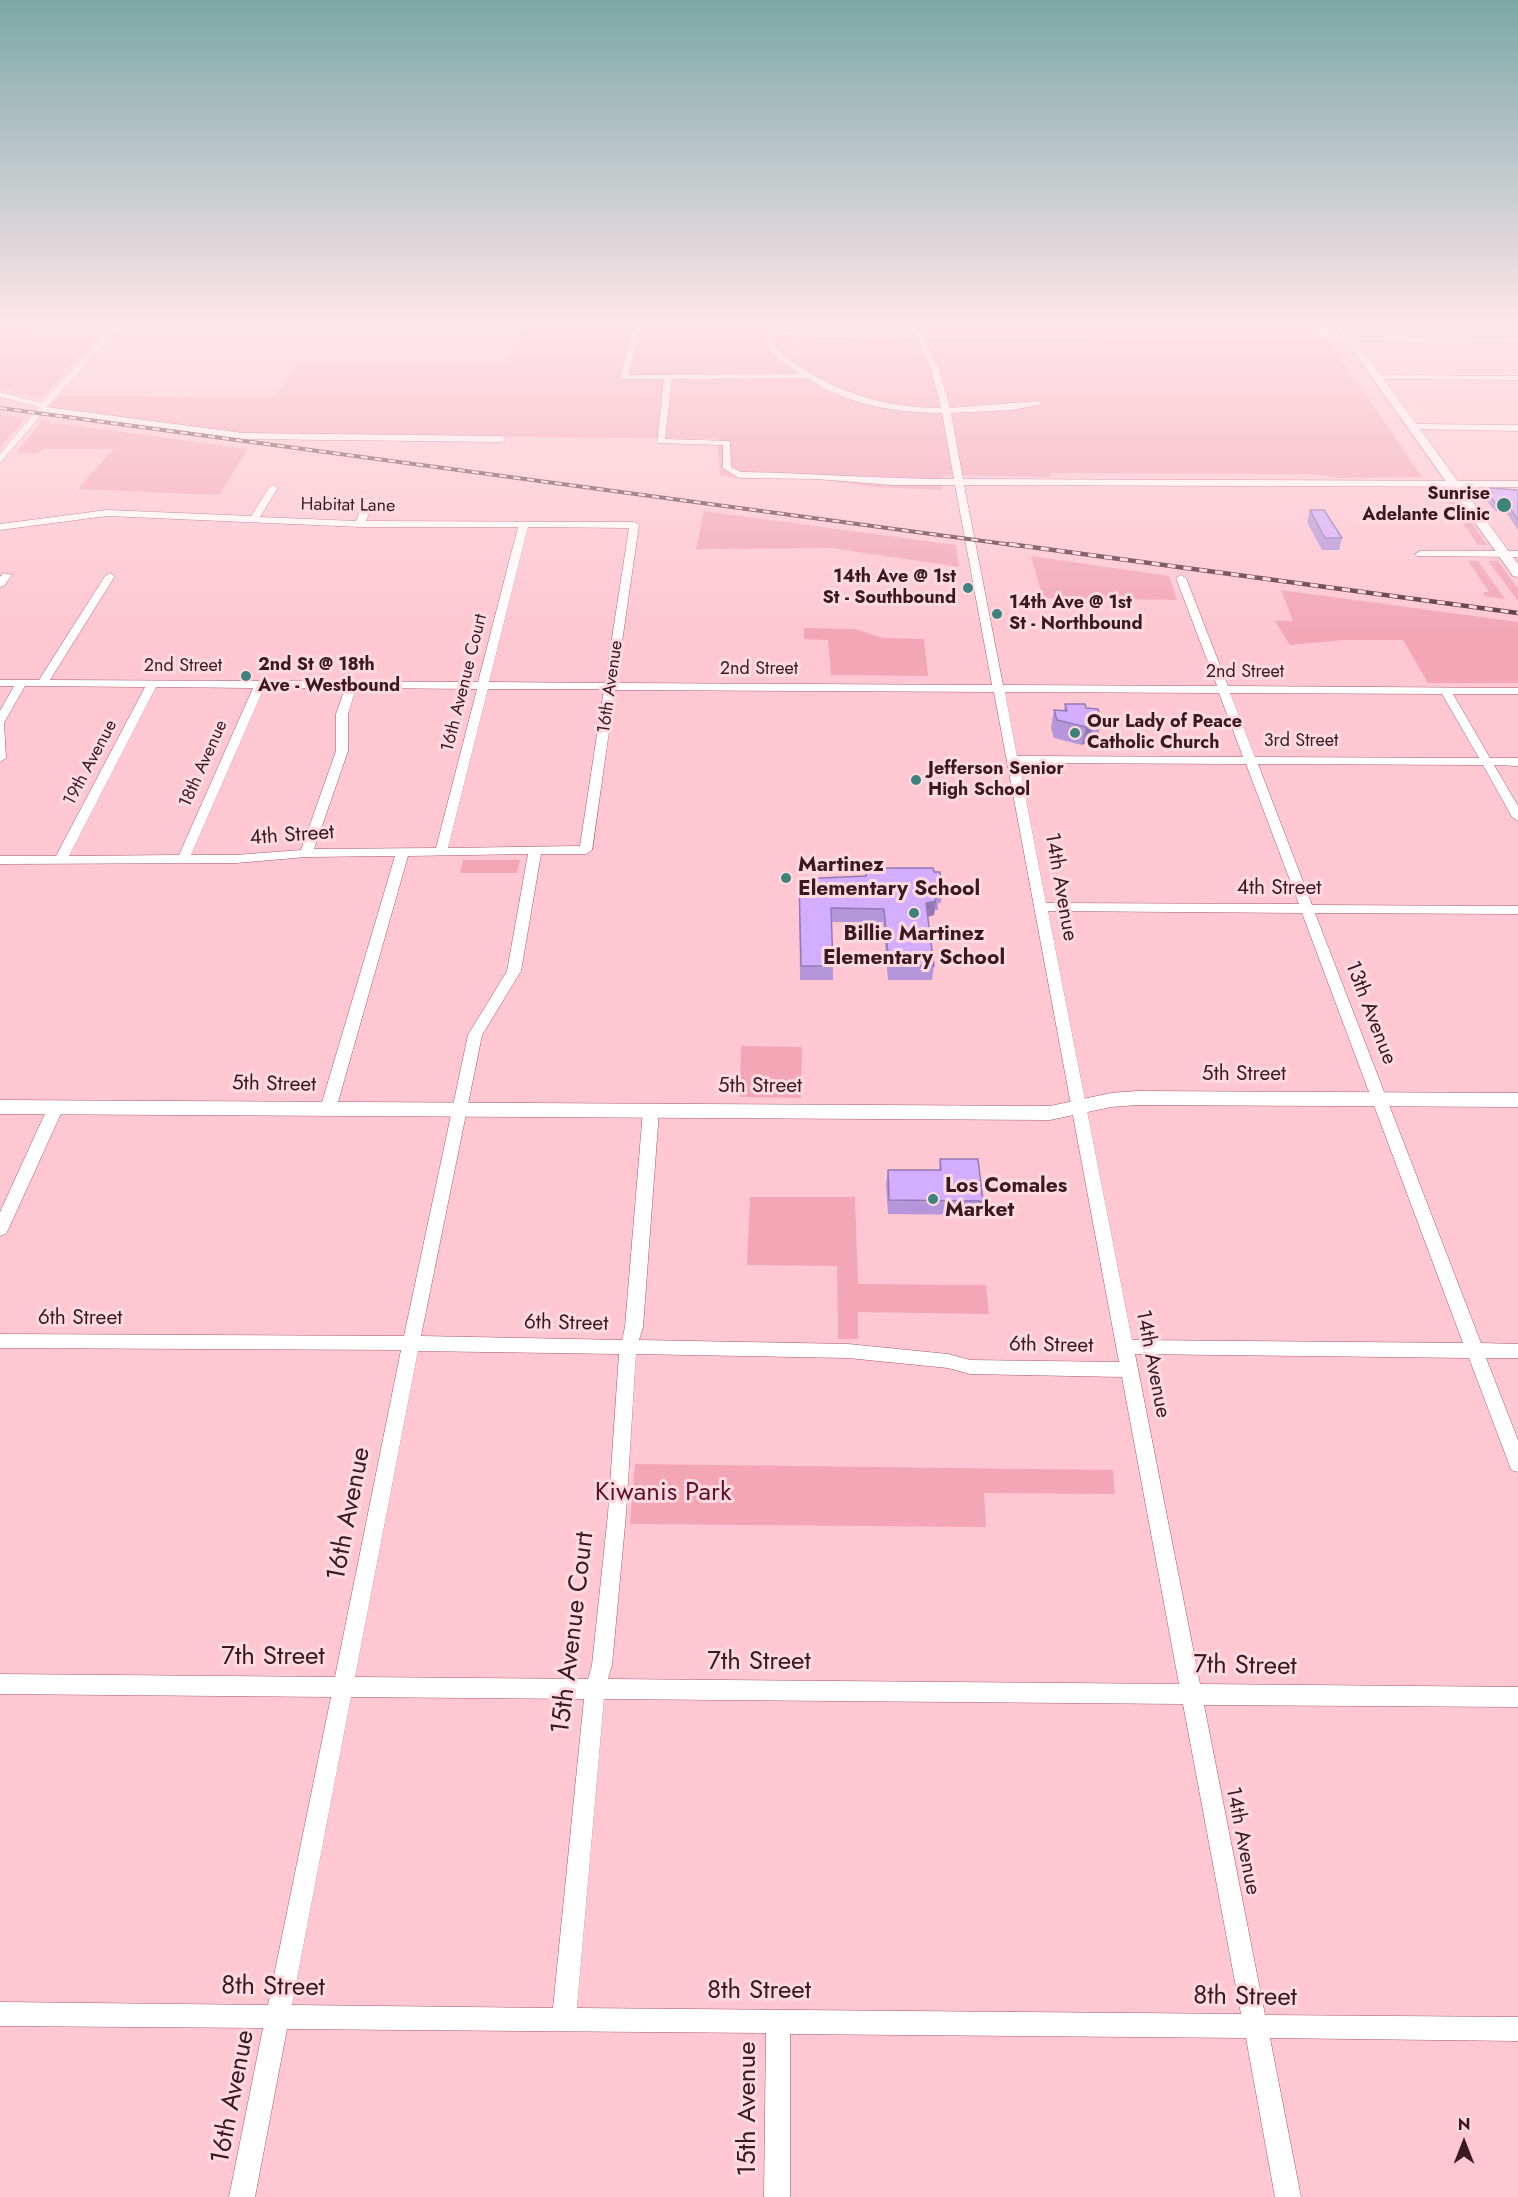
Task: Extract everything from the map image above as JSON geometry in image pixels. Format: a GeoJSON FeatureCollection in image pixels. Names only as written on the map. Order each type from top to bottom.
{"type":"FeatureCollection","features":[{"type":"Feature","properties":{"kind":"main road"},"geometry":{"type":"LineString","coordinates":[[1415,430],[1518,573]]}},
{"type":"Feature","properties":{"kind":"main road","name":"5th Street"},"geometry":{"type":"LineString","coordinates":[[0,1107],[1050,1113],[1079,1109],[1111,1100],[1137,1098],[1518,1100]]}},
{"type":"Feature","properties":{"kind":"street"},"geometry":{"type":"LineString","coordinates":[[2,458],[25,430]]}},
{"type":"Feature","properties":{"kind":"street"},"geometry":{"type":"LineString","coordinates":[[197,430],[243,436],[502,439]]}},
{"type":"Feature","properties":{"kind":"street"},"geometry":{"type":"LineString","coordinates":[[661,430],[660,441],[727,443],[727,468],[739,475],[959,482],[1518,484]]}},
{"type":"Feature","properties":{"kind":"street","name":"14th Avenue"},"geometry":{"type":"LineString","coordinates":[[950,430],[1288,2197]]}},
{"type":"Feature","properties":{"kind":"street"},"geometry":{"type":"LineString","coordinates":[[253,520],[273,488]]}},
{"type":"Feature","properties":{"kind":"street"},"geometry":{"type":"LineString","coordinates":[[360,524],[369,501]]}},
{"type":"Feature","properties":{"kind":"street","name":"Habitat Lane"},"geometry":{"type":"LineString","coordinates":[[0,527],[60,515],[107,513],[360,524],[634,525]]}},
{"type":"Feature","properties":{"kind":"street","name":"16th Avenue Court"},"geometry":{"type":"LineString","coordinates":[[441,851],[524,524]]}},
{"type":"Feature","properties":{"kind":"street","name":"16th Avenue"},"geometry":{"type":"LineString","coordinates":[[586,850],[634,525]]}},
{"type":"Feature","properties":{"kind":"street"},"geometry":{"type":"LineString","coordinates":[[1420,554],[1518,554]]}},
{"type":"Feature","properties":{"kind":"street"},"geometry":{"type":"LineString","coordinates":[[0,584],[7,575]]}},
{"type":"Feature","properties":{"kind":"street"},"geometry":{"type":"LineString","coordinates":[[43,683],[110,576]]}},
{"type":"Feature","properties":{"kind":"street","name":"13th Avenue"},"geometry":{"type":"LineString","coordinates":[[1181,578],[1221,689],[1518,1464]]}},
{"type":"Feature","properties":{"kind":"street","name":"2nd Street"},"geometry":{"type":"LineString","coordinates":[[0,683],[1518,691]]}},
{"type":"Feature","properties":{"kind":"street"},"geometry":{"type":"LineString","coordinates":[[0,758],[0,723],[21,683]]}},
{"type":"Feature","properties":{"kind":"street","name":"19th Avenue"},"geometry":{"type":"LineString","coordinates":[[60,860],[153,683]]}},
{"type":"Feature","properties":{"kind":"street","name":"18th Avenue"},"geometry":{"type":"LineString","coordinates":[[183,860],[260,684]]}},
{"type":"Feature","properties":{"kind":"street"},"geometry":{"type":"LineString","coordinates":[[306,853],[342,751],[342,714],[352,685]]}},
{"type":"Feature","properties":{"kind":"street"},"geometry":{"type":"LineString","coordinates":[[1446,691],[1518,818]]}},
{"type":"Feature","properties":{"kind":"street","name":"3rd Street"},"geometry":{"type":"LineString","coordinates":[[1012,759],[1518,762]]}},
{"type":"Feature","properties":{"kind":"street","name":"4th Street"},"geometry":{"type":"LineString","coordinates":[[0,860],[183,860],[236,859],[306,853],[586,850]]}},
{"type":"Feature","properties":{"kind":"street"},"geometry":{"type":"LineString","coordinates":[[328,1109],[403,851]]}},
{"type":"Feature","properties":{"kind":"street","name":"16th Avenue"},"geometry":{"type":"LineString","coordinates":[[242,2197],[342,1686],[475,1035],[480,1022],[508,984],[514,971],[535,851]]}},
{"type":"Feature","properties":{"kind":"street","name":"4th Street"},"geometry":{"type":"LineString","coordinates":[[1040,907],[1518,910]]}},
{"type":"Feature","properties":{"kind":"street"},"geometry":{"type":"LineString","coordinates":[[0,1230],[56,1107]]}},
{"type":"Feature","properties":{"kind":"street","name":"15th Avenue Court"},"geometry":{"type":"LineString","coordinates":[[564,2019],[594,1688],[602,1665],[617,1514],[628,1347],[634,1327],[651,1111]]}},
{"type":"Feature","properties":{"kind":"street","name":"6th Street"},"geometry":{"type":"LineString","coordinates":[[0,1341],[411,1343],[848,1350],[948,1360],[970,1367],[1130,1370]]}},
{"type":"Feature","properties":{"kind":"street"},"geometry":{"type":"LineString","coordinates":[[1126,1347],[1518,1351]]}},
{"type":"Feature","properties":{"kind":"street","name":"7th Street"},"geometry":{"type":"LineString","coordinates":[[0,1684],[1518,1697]]}},
{"type":"Feature","properties":{"kind":"street","name":"8th Street"},"geometry":{"type":"LineString","coordinates":[[0,2014],[1518,2029]]}},
{"type":"Feature","properties":{"kind":"street","name":"15th Avenue"},"geometry":{"type":"LineString","coordinates":[[777,2197],[778,2021]]}},
{"type":"Feature","properties":{"kind":"green space"},"geometry":{"type":"Polygon","coordinates":[[[0,430],[16,430],[0,447],[0,430]]]}},
{"type":"Feature","properties":{"kind":"green space"},"geometry":{"type":"Polygon","coordinates":[[[35,430],[105,430],[248,449],[219,495],[78,489],[113,449],[44,449],[37,453],[16,453],[35,430]]]}},
{"type":"Feature","properties":{"kind":"green space"},"geometry":{"type":"Polygon","coordinates":[[[209,430],[1390,430],[1422,477],[1339,478],[1317,474],[1050,473],[1050,477],[946,475],[940,478],[942,490],[872,487],[820,479],[737,478],[720,475],[717,439],[243,434],[209,430]]]}},
{"type":"Feature","properties":{"kind":"green space"},"geometry":{"type":"Polygon","coordinates":[[[1450,492],[1487,545],[1478,545],[1442,494],[1450,492]]]}},
{"type":"Feature","properties":{"kind":"green space"},"geometry":{"type":"Polygon","coordinates":[[[704,511],[956,545],[959,567],[831,548],[696,549],[704,511]]]}},
{"type":"Feature","properties":{"kind":"green space"},"geometry":{"type":"Polygon","coordinates":[[[1031,556],[1169,576],[1177,600],[1043,598],[1031,556]]]}},
{"type":"Feature","properties":{"kind":"green space"},"geometry":{"type":"Polygon","coordinates":[[[1468,561],[1478,561],[1505,599],[1484,596],[1483,592],[1489,592],[1468,561]]]}},
{"type":"Feature","properties":{"kind":"green space"},"geometry":{"type":"Polygon","coordinates":[[[1488,561],[1498,561],[1518,589],[1518,601],[1488,561]]]}},
{"type":"Feature","properties":{"kind":"green space"},"geometry":{"type":"Polygon","coordinates":[[[1281,590],[1518,622],[1518,683],[1428,683],[1403,640],[1343,640],[1290,645],[1275,621],[1293,621],[1281,590]]]}},
{"type":"Feature","properties":{"kind":"green space"},"geometry":{"type":"Polygon","coordinates":[[[804,628],[854,629],[884,638],[924,639],[928,676],[831,675],[828,640],[804,639],[804,628]]]}},
{"type":"Feature","properties":{"kind":"green space"},"geometry":{"type":"Polygon","coordinates":[[[463,860],[520,860],[517,873],[460,873],[463,860]]]}},
{"type":"Feature","properties":{"kind":"green space"},"geometry":{"type":"Polygon","coordinates":[[[741,1046],[802,1047],[801,1098],[740,1097],[741,1046]]]}},
{"type":"Feature","properties":{"kind":"green space"},"geometry":{"type":"Polygon","coordinates":[[[750,1197],[855,1197],[858,1284],[986,1285],[989,1314],[858,1312],[858,1339],[838,1339],[837,1266],[747,1265],[750,1197]]]}},
{"type":"Feature","properties":{"kind":"green space","name":"Kiwanis Park"},"geometry":{"type":"Polygon","coordinates":[[[635,1464],[1113,1470],[1115,1494],[984,1493],[986,1527],[630,1524],[635,1464]]]}},
{"type":"Feature","properties":{"kind":"building","name":"Sunrise Adelante Clinic"},"geometry":{"type":"Polygon","coordinates":[[[1489,488],[1518,490],[1518,520],[1510,508],[1497,505],[1488,494],[1493,493],[1489,488]]]}},
{"type":"Feature","properties":{"kind":"building"},"geometry":{"type":"Polygon","coordinates":[[[1310,510],[1324,510],[1342,538],[1325,538],[1310,510]]]}},
{"type":"Feature","properties":{"kind":"building"},"geometry":{"type":"Polygon","coordinates":[[[1065,704],[1085,704],[1086,708],[1098,709],[1101,720],[1092,719],[1093,722],[1086,727],[1057,720],[1054,710],[1067,711],[1065,704]]]}},
{"type":"Feature","properties":{"kind":"building","name":"Martinez Elementary School"},"geometry":{"type":"Polygon","coordinates":[[[872,863],[882,863],[882,868],[933,868],[934,872],[940,872],[942,889],[938,889],[939,897],[935,897],[936,901],[926,903],[934,966],[889,966],[884,909],[831,908],[833,966],[801,966],[799,879],[866,876],[866,868],[872,868],[872,863]]]}},
{"type":"Feature","properties":{"kind":"building"},"geometry":{"type":"Polygon","coordinates":[[[940,1159],[978,1159],[983,1201],[889,1200],[888,1170],[941,1170],[940,1159]]]}},
{"type":"Feature","properties":{"kind":"railway"},"geometry":{"type":"LineString","coordinates":[[159,430],[1020,546]]}},
{"type":"Feature","properties":{"kind":"railway"},"geometry":{"type":"LineString","coordinates":[[1009,544],[1518,613]]}},
{"type":"Feature","properties":{"kind":"place","name":"Sunrise Adelante Clinic"},"geometry":{"type":"Point","coordinates":[1504,505]}},
{"type":"Feature","properties":{"kind":"place","name":"14th Ave @ 1st St - Southbound"},"geometry":{"type":"Point","coordinates":[968,588]}},
{"type":"Feature","properties":{"kind":"place","name":"14th Ave @ 1st St - Northbound"},"geometry":{"type":"Point","coordinates":[997,614]}},
{"type":"Feature","properties":{"kind":"place","name":"2nd St @ 18th Ave - Westbound"},"geometry":{"type":"Point","coordinates":[246,676]}},
{"type":"Feature","properties":{"kind":"place","name":"Our Lady of Peace Catholic Church"},"geometry":{"type":"Point","coordinates":[1075,733]}},
{"type":"Feature","properties":{"kind":"place","name":"Jefferson Senior High School"},"geometry":{"type":"Point","coordinates":[916,780]}},
{"type":"Feature","properties":{"kind":"place","name":"Martinez Elementary School"},"geometry":{"type":"Point","coordinates":[786,878]}},
{"type":"Feature","properties":{"kind":"place","name":"Billie Martinez Elementary School"},"geometry":{"type":"Point","coordinates":[914,913]}},
{"type":"Feature","properties":{"kind":"place","name":"Los Comales Market"},"geometry":{"type":"Point","coordinates":[933,1199]}}]}
